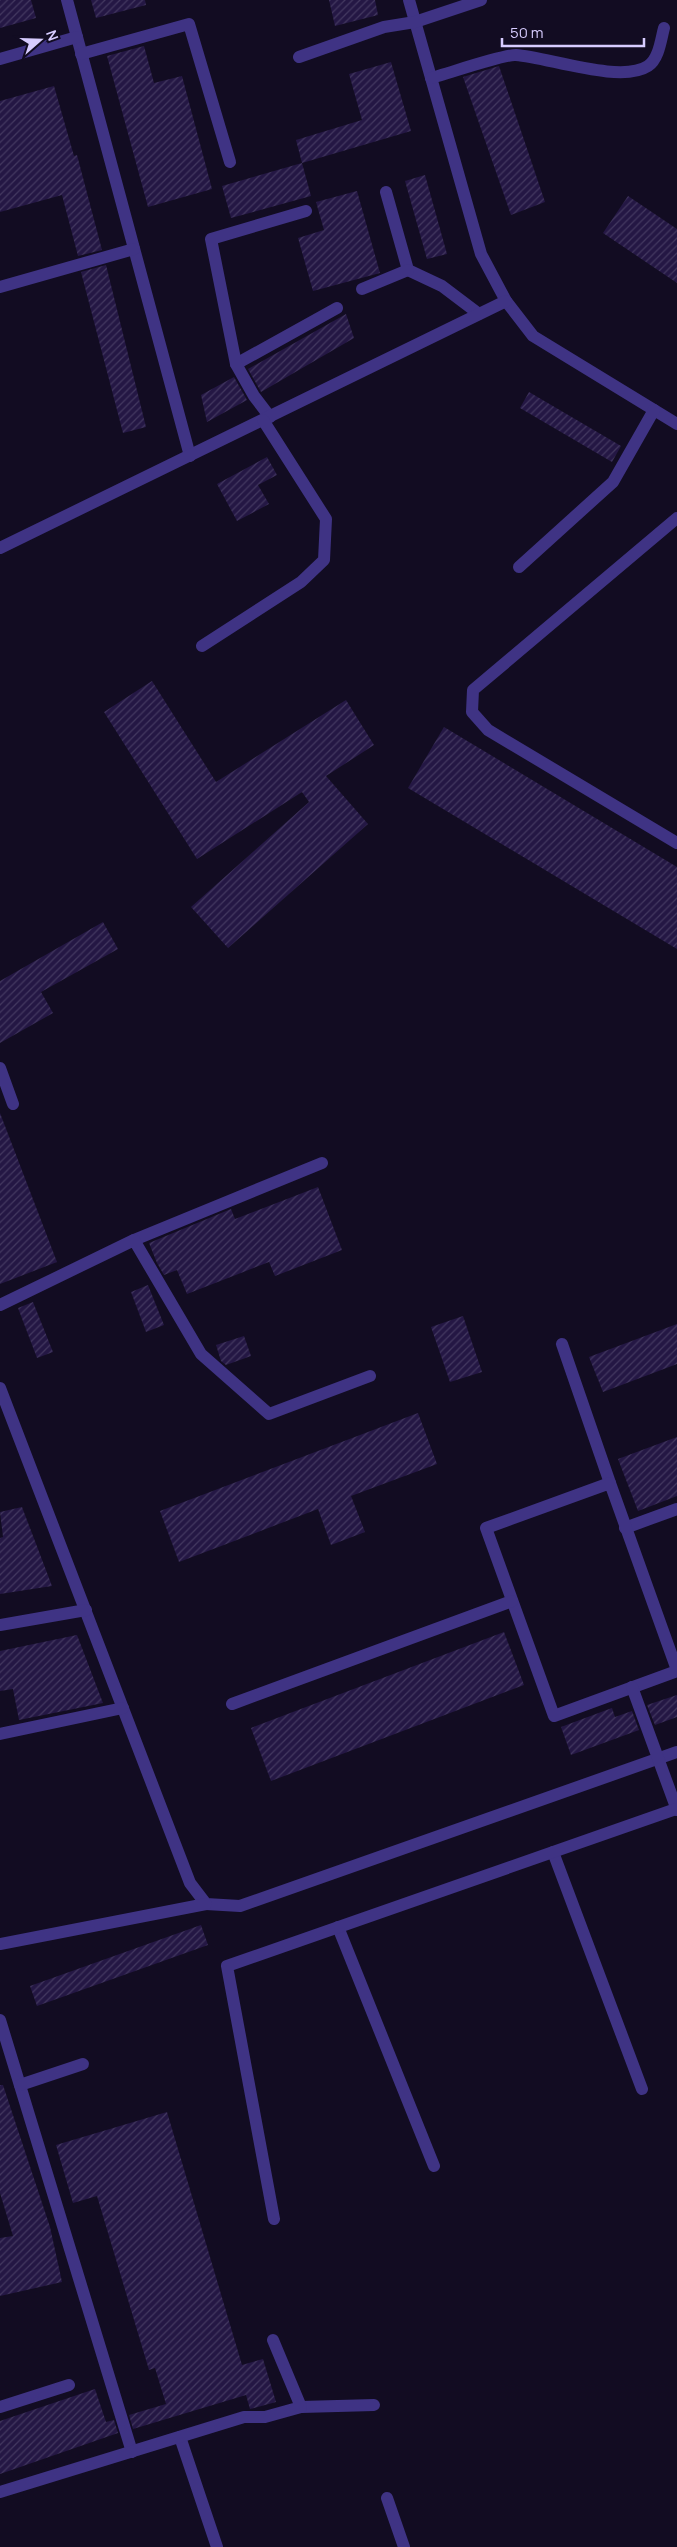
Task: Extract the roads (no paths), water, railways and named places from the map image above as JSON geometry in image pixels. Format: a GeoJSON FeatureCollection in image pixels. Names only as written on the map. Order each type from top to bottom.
{"type":"FeatureCollection","features":[{"type":"Feature","properties":{"kind":"street"},"geometry":{"type":"LineString","coordinates":[[67,0],[190,456]]}},
{"type":"Feature","properties":{"kind":"street"},"geometry":{"type":"LineString","coordinates":[[409,0],[481,254],[506,301],[533,336],[677,424]]}},
{"type":"Feature","properties":{"kind":"street"},"geometry":{"type":"LineString","coordinates":[[299,57],[384,28],[415,22],[481,0]]}},
{"type":"Feature","properties":{"kind":"street"},"geometry":{"type":"LineString","coordinates":[[81,54],[189,24],[230,162]]}},
{"type":"Feature","properties":{"kind":"street"},"geometry":{"type":"LineString","coordinates":[[431,78],[514,54],[583,68],[630,71],[648,66],[658,52],[664,28]]}},
{"type":"Feature","properties":{"kind":"street"},"geometry":{"type":"LineString","coordinates":[[0,59],[77,37]]}},
{"type":"Feature","properties":{"kind":"street"},"geometry":{"type":"LineString","coordinates":[[386,192],[408,270]]}},
{"type":"Feature","properties":{"kind":"street"},"geometry":{"type":"LineString","coordinates":[[202,646],[301,582],[324,560],[326,519],[236,364],[211,239],[306,211]]}},
{"type":"Feature","properties":{"kind":"street"},"geometry":{"type":"LineString","coordinates":[[0,287],[134,249]]}},
{"type":"Feature","properties":{"kind":"street"},"geometry":{"type":"LineString","coordinates":[[362,289],[408,270],[442,286],[479,314]]}},
{"type":"Feature","properties":{"kind":"street"},"geometry":{"type":"LineString","coordinates":[[0,548],[506,301]]}},
{"type":"Feature","properties":{"kind":"street"},"geometry":{"type":"LineString","coordinates":[[236,364],[337,308]]}},
{"type":"Feature","properties":{"kind":"street"},"geometry":{"type":"LineString","coordinates":[[519,567],[613,482],[654,410]]}},
{"type":"Feature","properties":{"kind":"street"},"geometry":{"type":"LineString","coordinates":[[677,518],[473,690],[472,712],[488,730],[677,843]]}},
{"type":"Feature","properties":{"kind":"street"},"geometry":{"type":"LineString","coordinates":[[0,1068],[14,1104]]}},
{"type":"Feature","properties":{"kind":"street"},"geometry":{"type":"LineString","coordinates":[[0,1304],[134,1240],[322,1164]]}},
{"type":"Feature","properties":{"kind":"street"},"geometry":{"type":"LineString","coordinates":[[134,1240],[201,1354],[269,1414],[370,1376]]}},
{"type":"Feature","properties":{"kind":"street"},"geometry":{"type":"LineString","coordinates":[[562,1344],[610,1484],[625,1528],[674,1651],[677,1670],[554,1716],[486,1528],[610,1484]]}},
{"type":"Feature","properties":{"kind":"street"},"geometry":{"type":"LineString","coordinates":[[0,1388],[190,1883],[206,1904]]}},
{"type":"Feature","properties":{"kind":"street"},"geometry":{"type":"LineString","coordinates":[[625,1528],[677,1509]]}},
{"type":"Feature","properties":{"kind":"street"},"geometry":{"type":"LineString","coordinates":[[232,1704],[512,1601]]}},
{"type":"Feature","properties":{"kind":"street"},"geometry":{"type":"LineString","coordinates":[[0,1625],[86,1610]]}},
{"type":"Feature","properties":{"kind":"street"},"geometry":{"type":"LineString","coordinates":[[274,2219],[227,1966],[677,1809],[632,1687]]}},
{"type":"Feature","properties":{"kind":"street"},"geometry":{"type":"LineString","coordinates":[[0,1734],[123,1708]]}},
{"type":"Feature","properties":{"kind":"street"},"geometry":{"type":"LineString","coordinates":[[0,1944],[206,1904],[240,1906],[677,1752]]}},
{"type":"Feature","properties":{"kind":"street"},"geometry":{"type":"LineString","coordinates":[[553,1852],[642,2089]]}},
{"type":"Feature","properties":{"kind":"street"},"geometry":{"type":"LineString","coordinates":[[338,1927],[434,2166]]}},
{"type":"Feature","properties":{"kind":"street"},"geometry":{"type":"LineString","coordinates":[[0,2020],[132,2452]]}},
{"type":"Feature","properties":{"kind":"street"},"geometry":{"type":"LineString","coordinates":[[20,2085],[83,2064]]}},
{"type":"Feature","properties":{"kind":"street"},"geometry":{"type":"LineString","coordinates":[[273,2340],[301,2407]]}},
{"type":"Feature","properties":{"kind":"street"},"geometry":{"type":"LineString","coordinates":[[0,2407],[69,2385]]}},
{"type":"Feature","properties":{"kind":"street"},"geometry":{"type":"LineString","coordinates":[[0,2492],[244,2417],[265,2417],[301,2407],[374,2406]]}},
{"type":"Feature","properties":{"kind":"street"},"geometry":{"type":"LineString","coordinates":[[180,2436],[217,2547]]}},
{"type":"Feature","properties":{"kind":"street"},"geometry":{"type":"LineString","coordinates":[[387,2498],[404,2547]]}}]}
